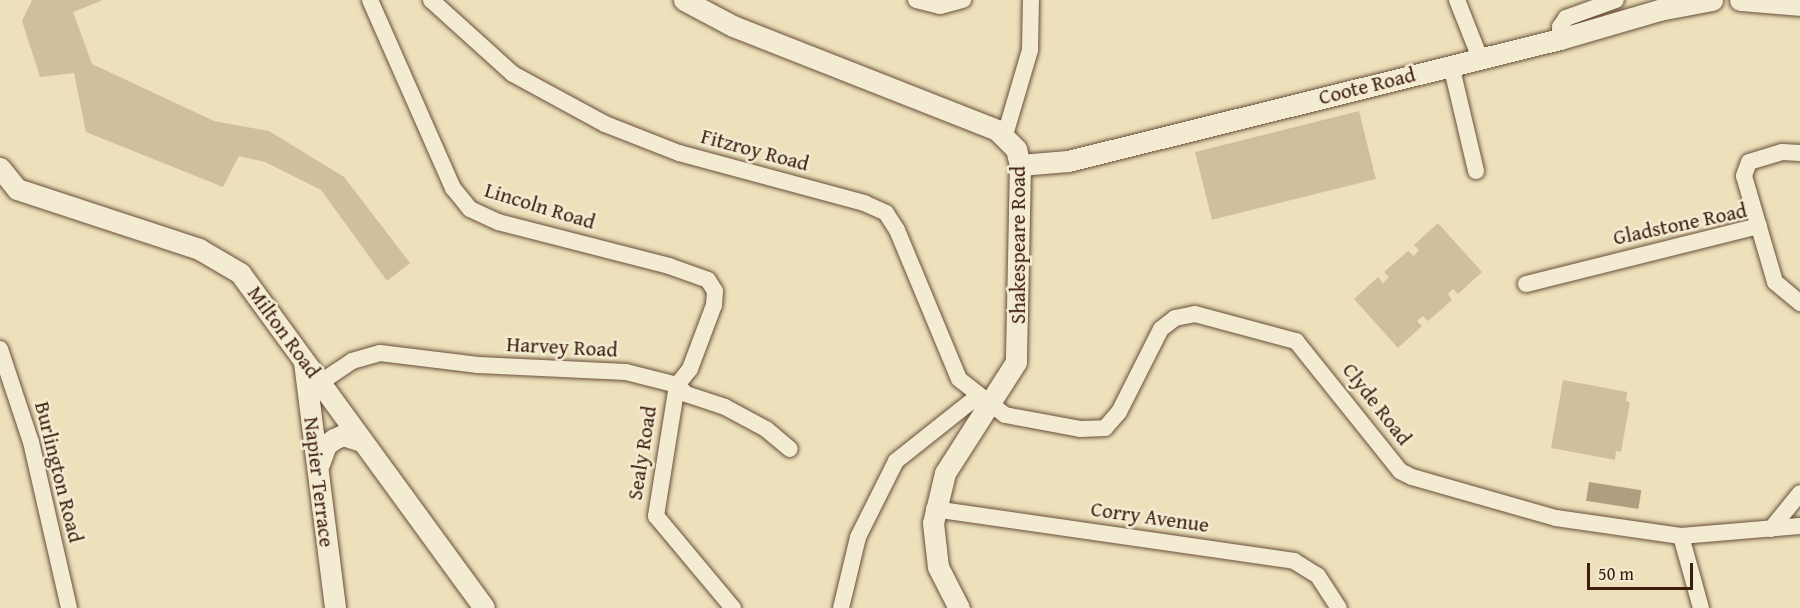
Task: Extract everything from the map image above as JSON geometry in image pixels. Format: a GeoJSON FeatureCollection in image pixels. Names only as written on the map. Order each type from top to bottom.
{"type":"FeatureCollection","features":[{"type":"Feature","properties":{"kind":"street","name":"Lincoln Road"},"geometry":{"type":"LineString","coordinates":[[370,0],[453,189],[470,209],[498,222],[669,266],[708,280],[715,291],[714,305],[690,369],[677,385]]}},
{"type":"Feature","properties":{"kind":"street","name":"Fitzroy Road"},"geometry":{"type":"LineString","coordinates":[[431,0],[513,74],[605,124],[679,153],[864,203],[886,213],[897,230],[959,380],[985,401]]}},
{"type":"Feature","properties":{"kind":"street","name":"Shakespeare Road"},"geometry":{"type":"LineString","coordinates":[[684,0],[733,26],[1005,135],[1016,149],[1020,165],[1018,352],[1011,374],[985,401],[945,473],[934,509],[933,543],[938,567],[959,608]]}},
{"type":"Feature","properties":{"kind":"street"},"geometry":{"type":"LineString","coordinates":[[916,0],[940,6],[963,0]]}},
{"type":"Feature","properties":{"kind":"street"},"geometry":{"type":"LineString","coordinates":[[1005,135],[1030,50],[1031,0]]}},
{"type":"Feature","properties":{"kind":"street"},"geometry":{"type":"LineString","coordinates":[[1457,0],[1480,58]]}},
{"type":"Feature","properties":{"kind":"street"},"geometry":{"type":"LineString","coordinates":[[1560,39],[1560,27],[1566,18],[1616,0]]}},
{"type":"Feature","properties":{"kind":"street","name":"Coote Road"},"geometry":{"type":"LineString","coordinates":[[1020,165],[1068,161],[1560,39],[1659,10],[1712,0]]}},
{"type":"Feature","properties":{"kind":"street"},"geometry":{"type":"LineString","coordinates":[[1740,0],[1800,5]]}},
{"type":"Feature","properties":{"kind":"street"},"geometry":{"type":"LineString","coordinates":[[1451,65],[1476,171]]}},
{"type":"Feature","properties":{"kind":"street"},"geometry":{"type":"LineString","coordinates":[[1758,225],[1745,168],[1749,162],[1782,152],[1800,153]]}},
{"type":"Feature","properties":{"kind":"street","name":"Milton Road"},"geometry":{"type":"LineString","coordinates":[[0,170],[17,189],[199,249],[229,263],[303,357],[484,608]]}},
{"type":"Feature","properties":{"kind":"street","name":"Gladstone Road"},"geometry":{"type":"LineString","coordinates":[[1526,284],[1758,225],[1775,282],[1800,303]]}},
{"type":"Feature","properties":{"kind":"street","name":"Clyde Road"},"geometry":{"type":"LineString","coordinates":[[985,401],[1017,419],[1080,429],[1105,428],[1119,412],[1161,329],[1185,315],[1210,316],[1296,341],[1400,471],[1412,477],[1556,518],[1682,536],[1800,526]]}},
{"type":"Feature","properties":{"kind":"street","name":"Burlington Road"},"geometry":{"type":"LineString","coordinates":[[0,349],[31,442],[69,608]]}},
{"type":"Feature","properties":{"kind":"street","name":"Harvey Road"},"geometry":{"type":"LineString","coordinates":[[321,382],[364,356],[398,352],[478,365],[604,369],[677,385],[686,394],[751,420],[790,449]]}},
{"type":"Feature","properties":{"kind":"street","name":"Napier Terrace"},"geometry":{"type":"LineString","coordinates":[[303,357],[319,464],[335,608]]}},
{"type":"Feature","properties":{"kind":"street","name":"Sealy Road"},"geometry":{"type":"LineString","coordinates":[[677,385],[656,516],[733,608]]}},
{"type":"Feature","properties":{"kind":"street"},"geometry":{"type":"LineString","coordinates":[[841,608],[858,537],[896,461],[985,401]]}},
{"type":"Feature","properties":{"kind":"street"},"geometry":{"type":"LineString","coordinates":[[319,464],[326,445],[343,435],[362,441]]}},
{"type":"Feature","properties":{"kind":"street"},"geometry":{"type":"LineString","coordinates":[[1771,529],[1800,493]]}},
{"type":"Feature","properties":{"kind":"street","name":"Corry Avenue"},"geometry":{"type":"LineString","coordinates":[[934,509],[1285,558],[1318,576],[1339,608]]}},
{"type":"Feature","properties":{"kind":"street"},"geometry":{"type":"LineString","coordinates":[[1682,536],[1701,608]]}},
{"type":"Feature","properties":{"kind":"shaded area"},"geometry":{"type":"Polygon","coordinates":[[[32,0],[103,0],[73,12],[92,64],[214,121],[269,131],[344,177],[410,263],[387,281],[321,190],[265,162],[239,156],[223,187],[86,132],[74,73],[40,77],[22,21],[32,0]]]}},
{"type":"Feature","properties":{"kind":"shaded area"},"geometry":{"type":"Polygon","coordinates":[[[1359,111],[1376,179],[1212,220],[1195,152],[1359,111]]]}},
{"type":"Feature","properties":{"kind":"shaded area"},"geometry":{"type":"Polygon","coordinates":[[[1438,223],[1482,272],[1458,294],[1453,289],[1448,294],[1452,300],[1428,321],[1423,316],[1417,321],[1422,326],[1398,348],[1354,299],[1378,277],[1383,283],[1389,277],[1384,272],[1408,251],[1414,256],[1419,250],[1414,245],[1438,223]]]}},
{"type":"Feature","properties":{"kind":"shaded area"},"geometry":{"type":"Polygon","coordinates":[[[1563,380],[1627,392],[1626,401],[1630,402],[1621,452],[1616,451],[1615,460],[1551,448],[1563,380]]]}},
{"type":"Feature","properties":{"kind":"shaded area"},"geometry":{"type":"Polygon","coordinates":[[[1589,482],[1641,490],[1638,509],[1586,501],[1589,482]]]}}]}
